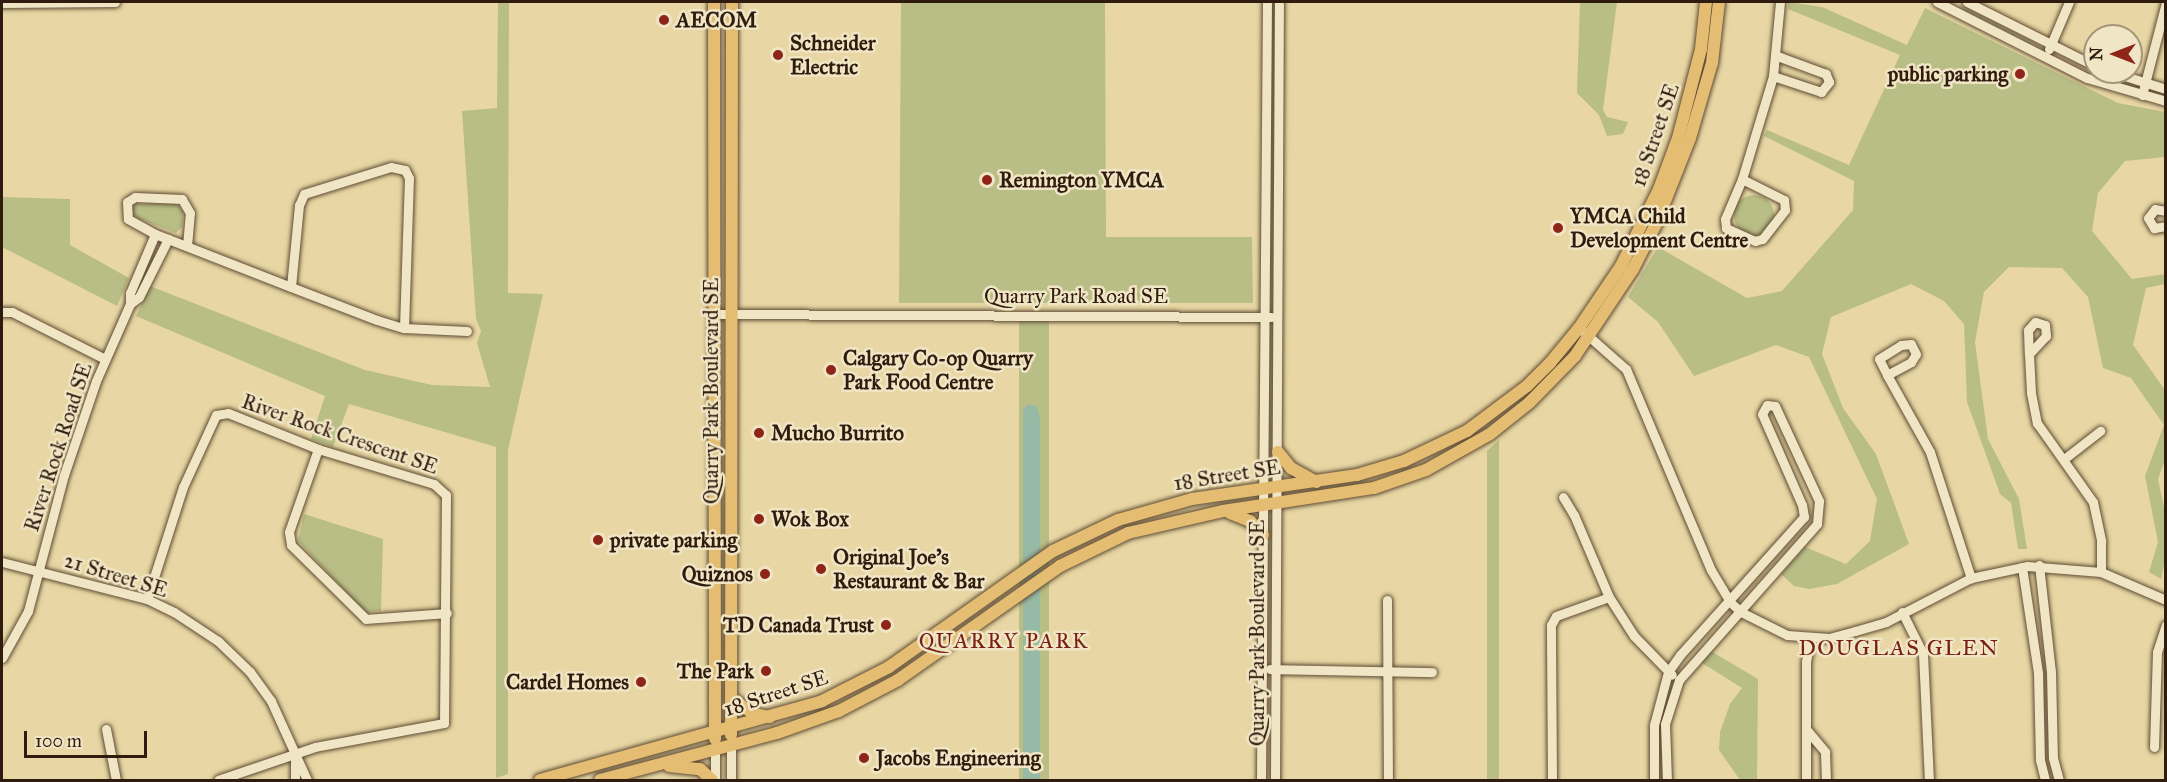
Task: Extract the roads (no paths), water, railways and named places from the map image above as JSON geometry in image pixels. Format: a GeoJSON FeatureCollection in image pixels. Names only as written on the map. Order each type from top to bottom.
{"type":"FeatureCollection","features":[{"type":"Feature","properties":{"kind":"main road","name":"Quarry Park Boulevard SE"},"geometry":{"type":"LineString","coordinates":[[714,2],[715,750]]}},
{"type":"Feature","properties":{"kind":"main road","name":"Quarry Park Boulevard SE"},"geometry":{"type":"LineString","coordinates":[[730,746],[732,2]]}},
{"type":"Feature","properties":{"kind":"main road","name":"18 Street SE"},"geometry":{"type":"LineString","coordinates":[[540,780],[775,718],[822,701],[889,667],[1026,569],[1089,532],[1149,509],[1270,487],[1316,482],[1404,461],[1467,431],[1527,386],[1579,328],[1621,266],[1659,189],[1691,93],[1706,2]]}},
{"type":"Feature","properties":{"kind":"main road","name":"18 Street SE"},"geometry":{"type":"LineString","coordinates":[[600,780],[811,723],[870,696],[1060,566],[1099,545],[1159,524],[1223,511],[1263,507],[1374,488],[1448,458],[1490,434],[1529,403],[1590,337],[1633,269],[1676,177],[1712,63],[1719,2]]}},
{"type":"Feature","properties":{"kind":"main road"},"geometry":{"type":"LineString","coordinates":[[1278,452],[1291,468],[1316,482]]}},
{"type":"Feature","properties":{"kind":"main road"},"geometry":{"type":"LineString","coordinates":[[1223,511],[1244,518],[1263,536]]}},
{"type":"Feature","properties":{"kind":"main road"},"geometry":{"type":"LineString","coordinates":[[731,698],[754,714],[775,718]]}},
{"type":"Feature","properties":{"kind":"main road"},"geometry":{"type":"LineString","coordinates":[[656,765],[700,769],[714,780]]}},
{"type":"Feature","properties":{"kind":"street"},"geometry":{"type":"LineString","coordinates":[[2,3],[115,2]]}},
{"type":"Feature","properties":{"kind":"street"},"geometry":{"type":"LineString","coordinates":[[1267,2],[1265,317],[1270,487]]}},
{"type":"Feature","properties":{"kind":"street"},"geometry":{"type":"LineString","coordinates":[[1270,487],[1278,452],[1279,2]]}},
{"type":"Feature","properties":{"kind":"street"},"geometry":{"type":"LineString","coordinates":[[1742,179],[1784,200],[1785,210],[1762,239],[1755,242],[1726,228],[1725,219],[1742,179],[1773,76],[1777,56],[1780,2]]}},
{"type":"Feature","properties":{"kind":"street"},"geometry":{"type":"LineString","coordinates":[[1937,2],[1951,5],[2087,78],[2166,101]]}},
{"type":"Feature","properties":{"kind":"street"},"geometry":{"type":"LineString","coordinates":[[1951,5],[1967,2],[2083,60]]}},
{"type":"Feature","properties":{"kind":"street"},"geometry":{"type":"LineString","coordinates":[[2045,57],[2069,2]]}},
{"type":"Feature","properties":{"kind":"street"},"geometry":{"type":"LineString","coordinates":[[2142,95],[2166,2]]}},
{"type":"Feature","properties":{"kind":"street"},"geometry":{"type":"LineString","coordinates":[[1773,76],[1821,92],[1829,82],[1826,74],[1777,56]]}},
{"type":"Feature","properties":{"kind":"street"},"geometry":{"type":"LineString","coordinates":[[2145,83],[2166,89]]}},
{"type":"Feature","properties":{"kind":"street"},"geometry":{"type":"LineString","coordinates":[[1266,124],[1280,125]]}},
{"type":"Feature","properties":{"kind":"street"},"geometry":{"type":"LineString","coordinates":[[291,287],[299,205],[304,194],[399,167],[409,178],[404,327]]}},
{"type":"Feature","properties":{"kind":"street"},"geometry":{"type":"LineString","coordinates":[[187,246],[190,213],[185,202],[178,197],[135,197],[127,202],[128,219],[155,234],[291,287],[404,327],[467,331]]}},
{"type":"Feature","properties":{"kind":"street"},"geometry":{"type":"LineString","coordinates":[[2166,211],[2156,209],[2148,218],[2154,228],[2166,226]]}},
{"type":"Feature","properties":{"kind":"street","name":"River Rock Road SE"},"geometry":{"type":"LineString","coordinates":[[2,658],[23,626],[73,447],[105,359],[130,304],[130,293],[155,234]]}},
{"type":"Feature","properties":{"kind":"street","name":"River Rock Road SE"},"geometry":{"type":"LineString","coordinates":[[130,304],[139,297],[168,239]]}},
{"type":"Feature","properties":{"kind":"street"},"geometry":{"type":"LineString","coordinates":[[2,312],[12,312],[105,359]]}},
{"type":"Feature","properties":{"kind":"street","name":"Quarry Park Road SE"},"geometry":{"type":"LineString","coordinates":[[716,314],[1279,317]]}},
{"type":"Feature","properties":{"kind":"street"},"geometry":{"type":"LineString","coordinates":[[1579,328],[1626,369],[1711,570],[1730,602],[1741,612],[1787,635],[1810,639],[1866,628],[1971,578],[2038,565],[2101,572],[2166,600]]}},
{"type":"Feature","properties":{"kind":"street"},"geometry":{"type":"LineString","coordinates":[[2029,354],[2037,423],[2093,502],[2101,541],[2101,572]]}},
{"type":"Feature","properties":{"kind":"street"},"geometry":{"type":"LineString","coordinates":[[1887,375],[1930,452],[1971,578]]}},
{"type":"Feature","properties":{"kind":"street"},"geometry":{"type":"LineString","coordinates":[[1666,780],[1665,724],[1679,680],[1817,524],[1819,501],[1775,406],[1767,405],[1762,414],[1802,506],[1804,517]]}},
{"type":"Feature","properties":{"kind":"street","name":"River Rock Crescent SE"},"geometry":{"type":"LineString","coordinates":[[147,599],[183,487],[216,415],[228,414],[318,449],[434,484],[444,491],[447,613],[444,723],[295,753]]}},
{"type":"Feature","properties":{"kind":"street"},"geometry":{"type":"LineString","coordinates":[[2064,459],[2100,431]]}},
{"type":"Feature","properties":{"kind":"street"},"geometry":{"type":"LineString","coordinates":[[318,449],[289,532],[291,545],[366,619],[447,613]]}},
{"type":"Feature","properties":{"kind":"street"},"geometry":{"type":"LineString","coordinates":[[1781,462],[1796,454]]}},
{"type":"Feature","properties":{"kind":"street","name":"Quarry Park Boulevard SE"},"geometry":{"type":"LineString","coordinates":[[1270,487],[1277,504],[1275,780]]}},
{"type":"Feature","properties":{"kind":"street","name":"Quarry Park Boulevard SE"},"geometry":{"type":"LineString","coordinates":[[1261,780],[1263,507],[1270,487]]}},
{"type":"Feature","properties":{"kind":"street"},"geometry":{"type":"LineString","coordinates":[[1563,497],[1574,515],[1609,597],[1634,636],[1668,672],[1679,680]]}},
{"type":"Feature","properties":{"kind":"street"},"geometry":{"type":"LineString","coordinates":[[1654,780],[1654,725],[1668,672],[1680,654],[1730,602],[1804,517]]}},
{"type":"Feature","properties":{"kind":"street"},"geometry":{"type":"LineString","coordinates":[[1804,517],[1817,524]]}},
{"type":"Feature","properties":{"kind":"street","name":"21 Street SE"},"geometry":{"type":"LineString","coordinates":[[2,562],[147,599],[174,612],[218,641],[250,672],[277,713],[307,780]]}},
{"type":"Feature","properties":{"kind":"street"},"geometry":{"type":"LineString","coordinates":[[2038,565],[2052,710],[2053,758],[2059,780]]}},
{"type":"Feature","properties":{"kind":"street"},"geometry":{"type":"LineString","coordinates":[[2022,567],[2038,673],[2040,760],[2045,780]]}},
{"type":"Feature","properties":{"kind":"street"},"geometry":{"type":"LineString","coordinates":[[1552,780],[1551,625],[1556,616],[1609,597]]}},
{"type":"Feature","properties":{"kind":"street"},"geometry":{"type":"LineString","coordinates":[[1387,600],[1388,780]]}},
{"type":"Feature","properties":{"kind":"street"},"geometry":{"type":"LineString","coordinates":[[1902,612],[1923,654],[1929,780]]}},
{"type":"Feature","properties":{"kind":"street"},"geometry":{"type":"LineString","coordinates":[[2154,747],[2157,652],[2166,625]]}},
{"type":"Feature","properties":{"kind":"street"},"geometry":{"type":"LineString","coordinates":[[1806,780],[1810,639]]}},
{"type":"Feature","properties":{"kind":"street"},"geometry":{"type":"LineString","coordinates":[[1262,669],[1432,672]]}},
{"type":"Feature","properties":{"kind":"street"},"geometry":{"type":"LineString","coordinates":[[2038,710],[2052,710]]}},
{"type":"Feature","properties":{"kind":"street"},"geometry":{"type":"LineString","coordinates":[[106,729],[116,780]]}},
{"type":"Feature","properties":{"kind":"street"},"geometry":{"type":"LineString","coordinates":[[1806,729],[1825,752],[1826,780]]}},
{"type":"Feature","properties":{"kind":"street","name":"Quarry Park Boulevard SE"},"geometry":{"type":"LineString","coordinates":[[730,746],[731,780]]}},
{"type":"Feature","properties":{"kind":"street","name":"Quarry Park Boulevard SE"},"geometry":{"type":"LineString","coordinates":[[714,780],[715,750]]}},
{"type":"Feature","properties":{"kind":"street"},"geometry":{"type":"LineString","coordinates":[[218,780],[295,753]]}},
{"type":"Feature","properties":{"kind":"street","name":"21 Street SE"},"geometry":{"type":"LineString","coordinates":[[295,753],[295,780]]}},
{"type":"Feature","properties":{"kind":"place","name":"AECOM"},"geometry":{"type":"Point","coordinates":[664,20]}},
{"type":"Feature","properties":{"kind":"place","name":"Schneider Electric"},"geometry":{"type":"Point","coordinates":[778,55]}},
{"type":"Feature","properties":{"kind":"place","name":"public parking"},"geometry":{"type":"Point","coordinates":[2020,74]}},
{"type":"Feature","properties":{"kind":"place","name":"Remington YMCA"},"geometry":{"type":"Point","coordinates":[987,180]}},
{"type":"Feature","properties":{"kind":"place","name":"YMCA Child Development Centre"},"geometry":{"type":"Point","coordinates":[1558,228]}},
{"type":"Feature","properties":{"kind":"place","name":"Calgary Co-op Quarry Park Food Centre"},"geometry":{"type":"Point","coordinates":[831,370]}},
{"type":"Feature","properties":{"kind":"place","name":"Mucho Burrito"},"geometry":{"type":"Point","coordinates":[759,433]}},
{"type":"Feature","properties":{"kind":"place","name":"Wok Box"},"geometry":{"type":"Point","coordinates":[759,519]}},
{"type":"Feature","properties":{"kind":"place","name":"private parking"},"geometry":{"type":"Point","coordinates":[598,540]}},
{"type":"Feature","properties":{"kind":"place","name":"Original Joe's Restaurant & Bar"},"geometry":{"type":"Point","coordinates":[821,569]}},
{"type":"Feature","properties":{"kind":"place","name":"Quiznos"},"geometry":{"type":"Point","coordinates":[765,574]}},
{"type":"Feature","properties":{"kind":"place","name":"TD Canada Trust"},"geometry":{"type":"Point","coordinates":[886,625]}},
{"type":"Feature","properties":{"kind":"place","name":"The Park"},"geometry":{"type":"Point","coordinates":[766,671]}},
{"type":"Feature","properties":{"kind":"place","name":"Cardel Homes"},"geometry":{"type":"Point","coordinates":[641,682]}},
{"type":"Feature","properties":{"kind":"place","name":"Jacobs Engineering"},"geometry":{"type":"Point","coordinates":[864,758]}},
{"type":"Feature","properties":{"kind":"district","name":"QUARRY PARK"},"geometry":{"type":"Point","coordinates":[1004,641]}},
{"type":"Feature","properties":{"kind":"district","name":"DOUGLAS GLEN"},"geometry":{"type":"Point","coordinates":[1899,648]}}]}
